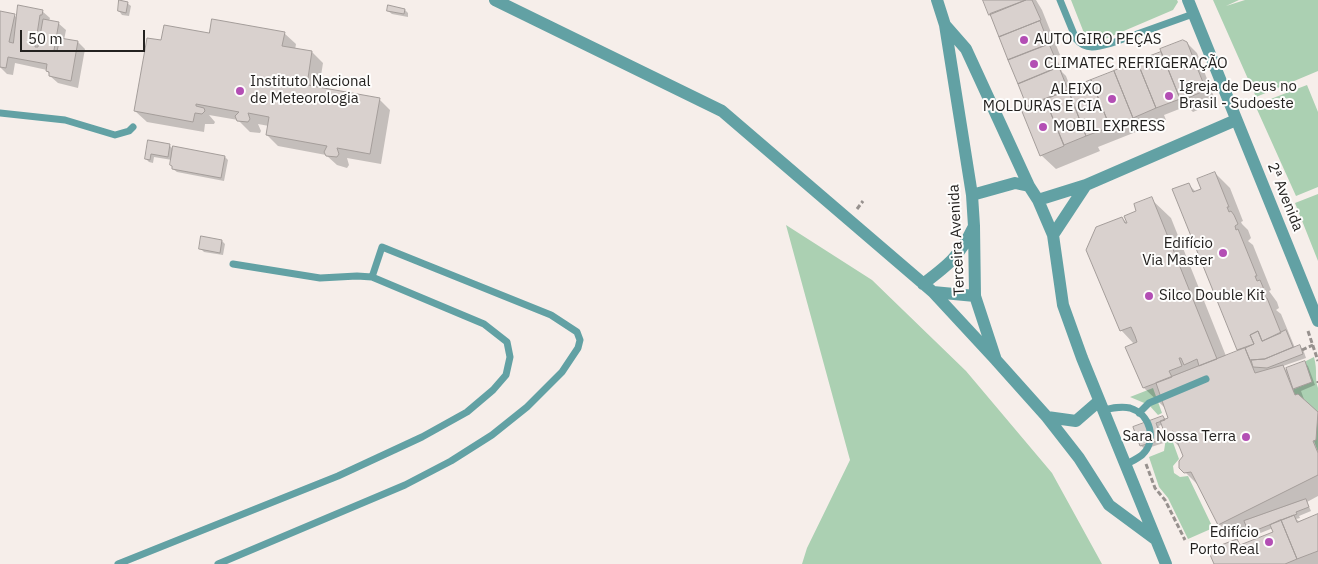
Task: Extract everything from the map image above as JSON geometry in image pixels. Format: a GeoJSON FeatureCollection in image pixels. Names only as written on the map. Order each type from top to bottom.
{"type":"FeatureCollection","features":[{"type":"Feature","properties":{"kind":"street"},"geometry":{"type":"LineString","coordinates":[[495,0],[722,111],[933,292],[996,360]]}},
{"type":"Feature","properties":{"kind":"street","name":"Terceira Avenida"},"geometry":{"type":"LineString","coordinates":[[937,0],[945,25],[972,195],[975,296],[996,360],[1047,417],[1079,458],[1109,505],[1155,539]]}},
{"type":"Feature","properties":{"kind":"street","name":"2ª Avenida"},"geometry":{"type":"LineString","coordinates":[[1188,0],[1318,321]]}},
{"type":"Feature","properties":{"kind":"street","name":"Terceira Avenida"},"geometry":{"type":"LineString","coordinates":[[945,25],[966,49],[1028,186],[1038,200],[1053,236],[1063,305],[1101,406],[1166,564]]}},
{"type":"Feature","properties":{"kind":"street"},"geometry":{"type":"LineString","coordinates":[[1038,200],[1086,185],[1236,120]]}},
{"type":"Feature","properties":{"kind":"street"},"geometry":{"type":"LineString","coordinates":[[972,195],[1015,183],[1028,186]]}},
{"type":"Feature","properties":{"kind":"street"},"geometry":{"type":"LineString","coordinates":[[1053,236],[1086,185]]}},
{"type":"Feature","properties":{"kind":"street"},"geometry":{"type":"LineString","coordinates":[[923,284],[950,264],[964,248],[974,226]]}},
{"type":"Feature","properties":{"kind":"street"},"geometry":{"type":"LineString","coordinates":[[933,292],[975,296]]}},
{"type":"Feature","properties":{"kind":"street"},"geometry":{"type":"LineString","coordinates":[[1047,417],[1076,421],[1101,406]]}},
{"type":"Feature","properties":{"kind":"lane"},"geometry":{"type":"LineString","coordinates":[[1060,0],[1076,39],[1086,47],[1112,43],[1193,14]]}},
{"type":"Feature","properties":{"kind":"lane"},"geometry":{"type":"LineString","coordinates":[[0,113],[65,120],[115,135],[129,131],[133,126]]}},
{"type":"Feature","properties":{"kind":"lane"},"geometry":{"type":"LineString","coordinates":[[218,564],[405,485],[451,462],[492,435],[527,407],[562,372],[578,348],[580,340],[577,332],[551,314],[382,247],[372,277]]}},
{"type":"Feature","properties":{"kind":"lane"},"geometry":{"type":"LineString","coordinates":[[118,564],[338,476],[422,438],[466,412],[493,390],[506,375],[510,357],[507,342],[484,324],[372,277],[320,278],[233,264]]}},
{"type":"Feature","properties":{"kind":"lane"},"geometry":{"type":"LineString","coordinates":[[1140,413],[1149,403],[1206,379]]}},
{"type":"Feature","properties":{"kind":"lane"},"geometry":{"type":"LineString","coordinates":[[1101,406],[1130,408],[1140,413],[1149,425],[1151,435],[1148,445],[1142,454],[1125,465]]}},
{"type":"Feature","properties":{"kind":"path"},"geometry":{"type":"LineString","coordinates":[[1308,329],[1318,361]]}},
{"type":"Feature","properties":{"kind":"path"},"geometry":{"type":"LineString","coordinates":[[1302,350],[1313,345]]}},
{"type":"Feature","properties":{"kind":"path"},"geometry":{"type":"LineString","coordinates":[[1142,454],[1156,488],[1165,500],[1185,540]]}},
{"type":"Feature","properties":{"kind":"green space"},"geometry":{"type":"Polygon","coordinates":[[[1071,0],[1177,0],[1178,2],[1173,10],[1098,42],[1086,38],[1071,0]]]}},
{"type":"Feature","properties":{"kind":"green space"},"geometry":{"type":"Polygon","coordinates":[[[1213,0],[1239,0],[1226,6],[1245,0],[1318,0],[1318,71],[1256,97],[1213,0]]]}},
{"type":"Feature","properties":{"kind":"green space"},"geometry":{"type":"Polygon","coordinates":[[[1307,85],[1318,112],[1318,187],[1296,196],[1255,105],[1307,85]]]}},
{"type":"Feature","properties":{"kind":"green space"},"geometry":{"type":"Polygon","coordinates":[[[1318,194],[1318,261],[1295,203],[1318,194]]]}},
{"type":"Feature","properties":{"kind":"green space"},"geometry":{"type":"Polygon","coordinates":[[[786,225],[872,280],[966,371],[1052,473],[1102,564],[802,564],[807,548],[850,460],[786,225]]]}},
{"type":"Feature","properties":{"kind":"green space"},"geometry":{"type":"Polygon","coordinates":[[[1314,357],[1318,388],[1318,452],[1314,441],[1313,415],[1292,390],[1311,382],[1304,362],[1314,357]]]}},
{"type":"Feature","properties":{"kind":"green space"},"geometry":{"type":"Polygon","coordinates":[[[1153,388],[1162,413],[1158,415],[1149,405],[1130,397],[1153,388]]]}},
{"type":"Feature","properties":{"kind":"green space"},"geometry":{"type":"Polygon","coordinates":[[[1171,437],[1179,459],[1173,466],[1174,473],[1180,477],[1188,476],[1213,528],[1188,539],[1168,498],[1159,487],[1149,457],[1164,451],[1166,438],[1171,437]]]}},
{"type":"Feature","properties":{"kind":"building"},"geometry":{"type":"Polygon","coordinates":[[[119,0],[128,2],[126,13],[118,11],[119,0]]]}},
{"type":"Feature","properties":{"kind":"building"},"geometry":{"type":"Polygon","coordinates":[[[983,0],[1026,0],[989,15],[983,0]]]}},
{"type":"Feature","properties":{"kind":"building"},"geometry":{"type":"Polygon","coordinates":[[[1026,0],[1032,0],[1041,20],[999,37],[990,14],[1026,0]]]}},
{"type":"Feature","properties":{"kind":"building"},"geometry":{"type":"Polygon","coordinates":[[[18,5],[43,10],[42,15],[40,15],[35,47],[38,47],[43,19],[59,22],[54,50],[57,51],[60,38],[78,41],[71,81],[49,76],[49,72],[46,71],[47,64],[8,57],[6,68],[0,67],[0,11],[15,14],[9,42],[13,43],[18,5]]]}},
{"type":"Feature","properties":{"kind":"building"},"geometry":{"type":"Polygon","coordinates":[[[388,5],[405,9],[404,14],[387,11],[388,5]]]}},
{"type":"Feature","properties":{"kind":"building","name":"Instituto Nacional de Meteorologia"},"geometry":{"type":"Polygon","coordinates":[[[212,19],[285,32],[282,46],[312,51],[307,85],[380,98],[370,154],[337,148],[339,154],[337,157],[326,156],[324,152],[327,146],[266,135],[269,117],[248,113],[250,119],[248,122],[237,121],[235,116],[239,112],[196,104],[196,106],[204,108],[205,111],[202,114],[195,113],[193,122],[134,111],[147,38],[161,40],[164,25],[209,33],[212,19]]]}},
{"type":"Feature","properties":{"kind":"building","name":"AUTO GIRO PEÇAS"},"geometry":{"type":"Polygon","coordinates":[[[1040,21],[1049,44],[1008,60],[999,37],[1040,21]]]}},
{"type":"Feature","properties":{"kind":"building"},"geometry":{"type":"Polygon","coordinates":[[[1183,40],[1187,42],[1206,90],[1181,101],[1160,49],[1183,40]]]}},
{"type":"Feature","properties":{"kind":"building","name":"CLIMATEC REFRIGERAÇÃO"},"geometry":{"type":"Polygon","coordinates":[[[1049,44],[1059,67],[1018,84],[1008,60],[1049,44]]]}},
{"type":"Feature","properties":{"kind":"building"},"geometry":{"type":"Polygon","coordinates":[[[1161,52],[1180,99],[1156,108],[1137,61],[1161,52]]]}},
{"type":"Feature","properties":{"kind":"building"},"geometry":{"type":"Polygon","coordinates":[[[1137,61],[1156,108],[1133,118],[1114,71],[1137,61]]]}},
{"type":"Feature","properties":{"kind":"building"},"geometry":{"type":"Polygon","coordinates":[[[1059,67],[1068,90],[1027,107],[1018,84],[1059,67]]]}},
{"type":"Feature","properties":{"kind":"building","name":"ALEIXO MOLDURAS E CIA"},"geometry":{"type":"Polygon","coordinates":[[[1114,71],[1133,118],[1110,127],[1091,80],[1114,71]]]}},
{"type":"Feature","properties":{"kind":"building"},"geometry":{"type":"Polygon","coordinates":[[[1091,80],[1110,127],[1086,136],[1068,89],[1091,80]]]}},
{"type":"Feature","properties":{"kind":"building"},"geometry":{"type":"Polygon","coordinates":[[[1068,90],[1086,136],[1064,145],[1045,99],[1068,90]]]}},
{"type":"Feature","properties":{"kind":"building","name":"MOBIL EXPRESS"},"geometry":{"type":"Polygon","coordinates":[[[1045,99],[1064,146],[1040,156],[1021,109],[1045,99]]]}},
{"type":"Feature","properties":{"kind":"building"},"geometry":{"type":"Polygon","coordinates":[[[148,140],[170,144],[168,157],[151,154],[150,160],[145,159],[148,140]]]}},
{"type":"Feature","properties":{"kind":"building"},"geometry":{"type":"Polygon","coordinates":[[[173,146],[225,156],[221,178],[172,169],[170,165],[173,146]]]}},
{"type":"Feature","properties":{"kind":"building","name":"Edifício Via Master"},"geometry":{"type":"Polygon","coordinates":[[[1215,172],[1229,207],[1227,207],[1229,212],[1231,211],[1234,215],[1238,224],[1235,226],[1236,230],[1238,229],[1257,276],[1255,276],[1257,281],[1260,280],[1263,287],[1264,299],[1267,298],[1281,333],[1262,341],[1258,331],[1250,335],[1254,344],[1237,350],[1172,189],[1189,183],[1193,192],[1201,189],[1197,179],[1215,172]]]}},
{"type":"Feature","properties":{"kind":"building","name":"Silco Double Kit"},"geometry":{"type":"Polygon","coordinates":[[[1152,197],[1217,359],[1199,366],[1197,359],[1184,365],[1181,358],[1179,358],[1182,366],[1169,371],[1172,377],[1143,388],[1125,347],[1137,342],[1135,336],[1131,327],[1120,331],[1086,250],[1096,227],[1122,217],[1125,223],[1127,223],[1124,216],[1136,211],[1134,204],[1152,197]]]}},
{"type":"Feature","properties":{"kind":"building"},"geometry":{"type":"Polygon","coordinates":[[[201,236],[222,240],[220,253],[199,249],[201,236]]]}},
{"type":"Feature","properties":{"kind":"building"},"geometry":{"type":"Polygon","coordinates":[[[1286,330],[1293,347],[1265,359],[1250,360],[1245,348],[1254,344],[1250,335],[1258,331],[1262,341],[1286,330]]]}},
{"type":"Feature","properties":{"kind":"building"},"geometry":{"type":"Polygon","coordinates":[[[1300,345],[1303,354],[1267,368],[1253,367],[1251,360],[1264,359],[1300,345]]]}},
{"type":"Feature","properties":{"kind":"building","name":"Sara Nossa Terra"},"geometry":{"type":"Polygon","coordinates":[[[1245,348],[1255,373],[1283,365],[1295,395],[1298,394],[1318,412],[1316,440],[1313,441],[1318,453],[1318,475],[1218,525],[1191,472],[1184,473],[1179,468],[1179,461],[1183,456],[1173,431],[1165,434],[1160,421],[1168,418],[1156,383],[1245,348]]]}},
{"type":"Feature","properties":{"kind":"building"},"geometry":{"type":"Polygon","coordinates":[[[1305,361],[1312,382],[1293,389],[1286,368],[1305,361]]]}},
{"type":"Feature","properties":{"kind":"building"},"geometry":{"type":"Polygon","coordinates":[[[1163,416],[1165,420],[1156,423],[1161,437],[1170,433],[1171,437],[1140,446],[1133,427],[1163,416]]]}},
{"type":"Feature","properties":{"kind":"building"},"geometry":{"type":"Polygon","coordinates":[[[1306,499],[1309,507],[1296,512],[1297,514],[1249,533],[1244,521],[1306,499]]]}},
{"type":"Feature","properties":{"kind":"building"},"geometry":{"type":"Polygon","coordinates":[[[1318,514],[1318,551],[1297,559],[1281,520],[1294,515],[1297,522],[1318,514]]]}},
{"type":"Feature","properties":{"kind":"building","name":"Edifício Porto Real"},"geometry":{"type":"Polygon","coordinates":[[[1281,520],[1297,559],[1285,564],[1214,564],[1208,550],[1237,539],[1240,545],[1273,532],[1270,525],[1281,520]]]}},
{"type":"Feature","properties":{"kind":"place","name":"AUTO GIRO PEÇAS"},"geometry":{"type":"Point","coordinates":[1024,40]}},
{"type":"Feature","properties":{"kind":"place","name":"CLIMATEC REFRIGERAÇÃO"},"geometry":{"type":"Point","coordinates":[1034,64]}},
{"type":"Feature","properties":{"kind":"place","name":"Instituto Nacional de Meteorologia"},"geometry":{"type":"Point","coordinates":[240,91]}},
{"type":"Feature","properties":{"kind":"place","name":"Igreja de Deus no Brasil - Sudoeste"},"geometry":{"type":"Point","coordinates":[1169,96]}},
{"type":"Feature","properties":{"kind":"place","name":"ALEIXO MOLDURAS E CIA"},"geometry":{"type":"Point","coordinates":[1112,99]}},
{"type":"Feature","properties":{"kind":"place","name":"MOBIL EXPRESS"},"geometry":{"type":"Point","coordinates":[1043,127]}},
{"type":"Feature","properties":{"kind":"place","name":"Edifício Via Master"},"geometry":{"type":"Point","coordinates":[1223,253]}},
{"type":"Feature","properties":{"kind":"place","name":"Silco Double Kit"},"geometry":{"type":"Point","coordinates":[1149,296]}},
{"type":"Feature","properties":{"kind":"place","name":"Sara Nossa Terra"},"geometry":{"type":"Point","coordinates":[1246,437]}},
{"type":"Feature","properties":{"kind":"place","name":"Edifício Porto Real"},"geometry":{"type":"Point","coordinates":[1269,542]}}]}
